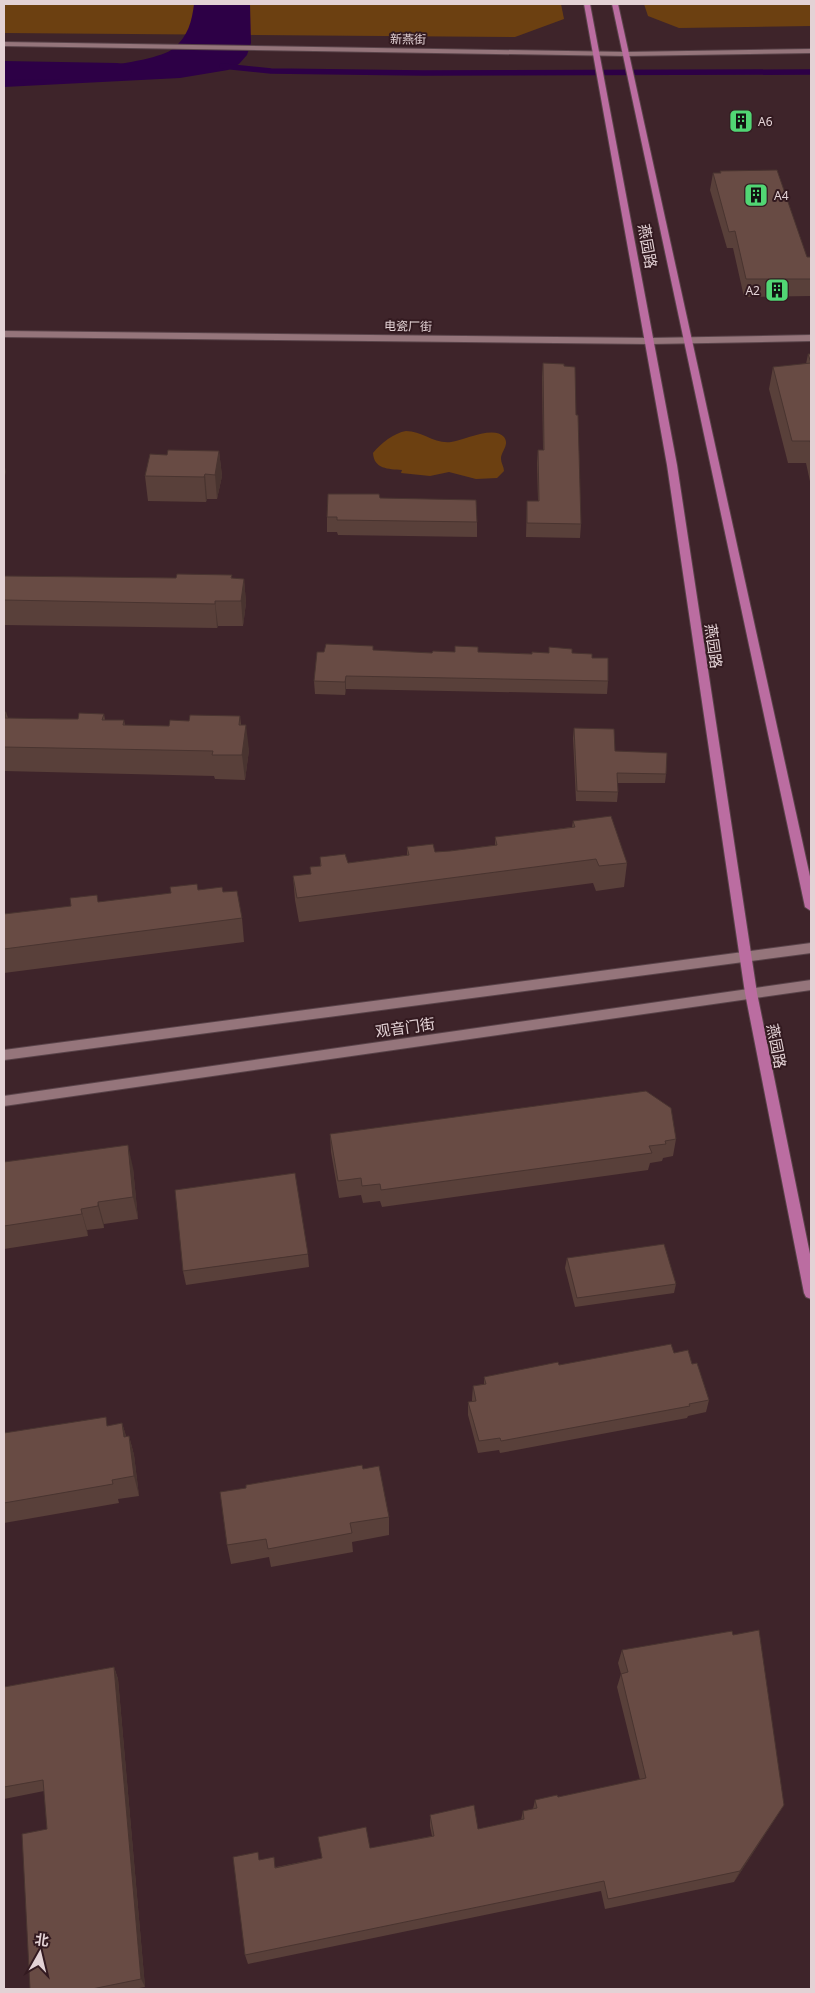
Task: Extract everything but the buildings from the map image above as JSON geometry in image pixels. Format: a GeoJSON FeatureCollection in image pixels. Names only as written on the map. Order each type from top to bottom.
{"type":"FeatureCollection","features":[{"type":"Feature","properties":{"kind":"main road","name":"燕园路"},"geometry":{"type":"LineString","coordinates":[[587,4],[672,465],[751,993],[811,1293]]}},
{"type":"Feature","properties":{"kind":"main road","name":"燕园路"},"geometry":{"type":"LineString","coordinates":[[614,4],[811,907]]}},
{"type":"Feature","properties":{"kind":"street","name":"新燕街"},"geometry":{"type":"LineString","coordinates":[[4,44],[626,54],[811,51]]}},
{"type":"Feature","properties":{"kind":"street","name":"电瓷厂街"},"geometry":{"type":"LineString","coordinates":[[4,334],[650,341],[811,338]]}},
{"type":"Feature","properties":{"kind":"street","name":"观音门街"},"geometry":{"type":"LineString","coordinates":[[4,1055],[811,948]]}},
{"type":"Feature","properties":{"kind":"street","name":"观音门街"},"geometry":{"type":"LineString","coordinates":[[4,1101],[811,985]]}},
{"type":"Feature","properties":{"kind":"shaded area"},"geometry":{"type":"Polygon","coordinates":[[[4,4],[561,4],[564,19],[515,37],[4,33],[4,4]]]}},
{"type":"Feature","properties":{"kind":"shaded area"},"geometry":{"type":"Polygon","coordinates":[[[194,4],[250,4],[251,43],[247,55],[239,64],[228,70],[180,78],[4,87],[4,75],[119,64],[143,60],[161,54],[174,48],[183,38],[192,16],[194,4]]]}},
{"type":"Feature","properties":{"kind":"shaded area"},"geometry":{"type":"Polygon","coordinates":[[[644,4],[811,4],[811,26],[679,28],[648,16],[644,4]]]}},
{"type":"Feature","properties":{"kind":"shaded area"},"geometry":{"type":"Polygon","coordinates":[[[406,431],[445,442],[479,434],[493,432],[499,434],[506,440],[501,456],[504,471],[497,478],[476,479],[449,472],[430,476],[401,473],[402,470],[379,465],[373,453],[388,439],[406,431]]]}},
{"type":"Feature","properties":{"kind":"waterway"},"geometry":{"type":"LineString","coordinates":[[222,66],[271,71],[423,73],[811,72]]}},
{"type":"Feature","properties":{"kind":"waterway"},"geometry":{"type":"LineString","coordinates":[[4,70],[117,72]]}},
{"type":"Feature","properties":{"kind":"place","name":"A6"},"geometry":{"type":"Point","coordinates":[741,121]}},
{"type":"Feature","properties":{"kind":"place","name":"A4"},"geometry":{"type":"Point","coordinates":[756,195]}},
{"type":"Feature","properties":{"kind":"place","name":"A2"},"geometry":{"type":"Point","coordinates":[777,290]}}]}
